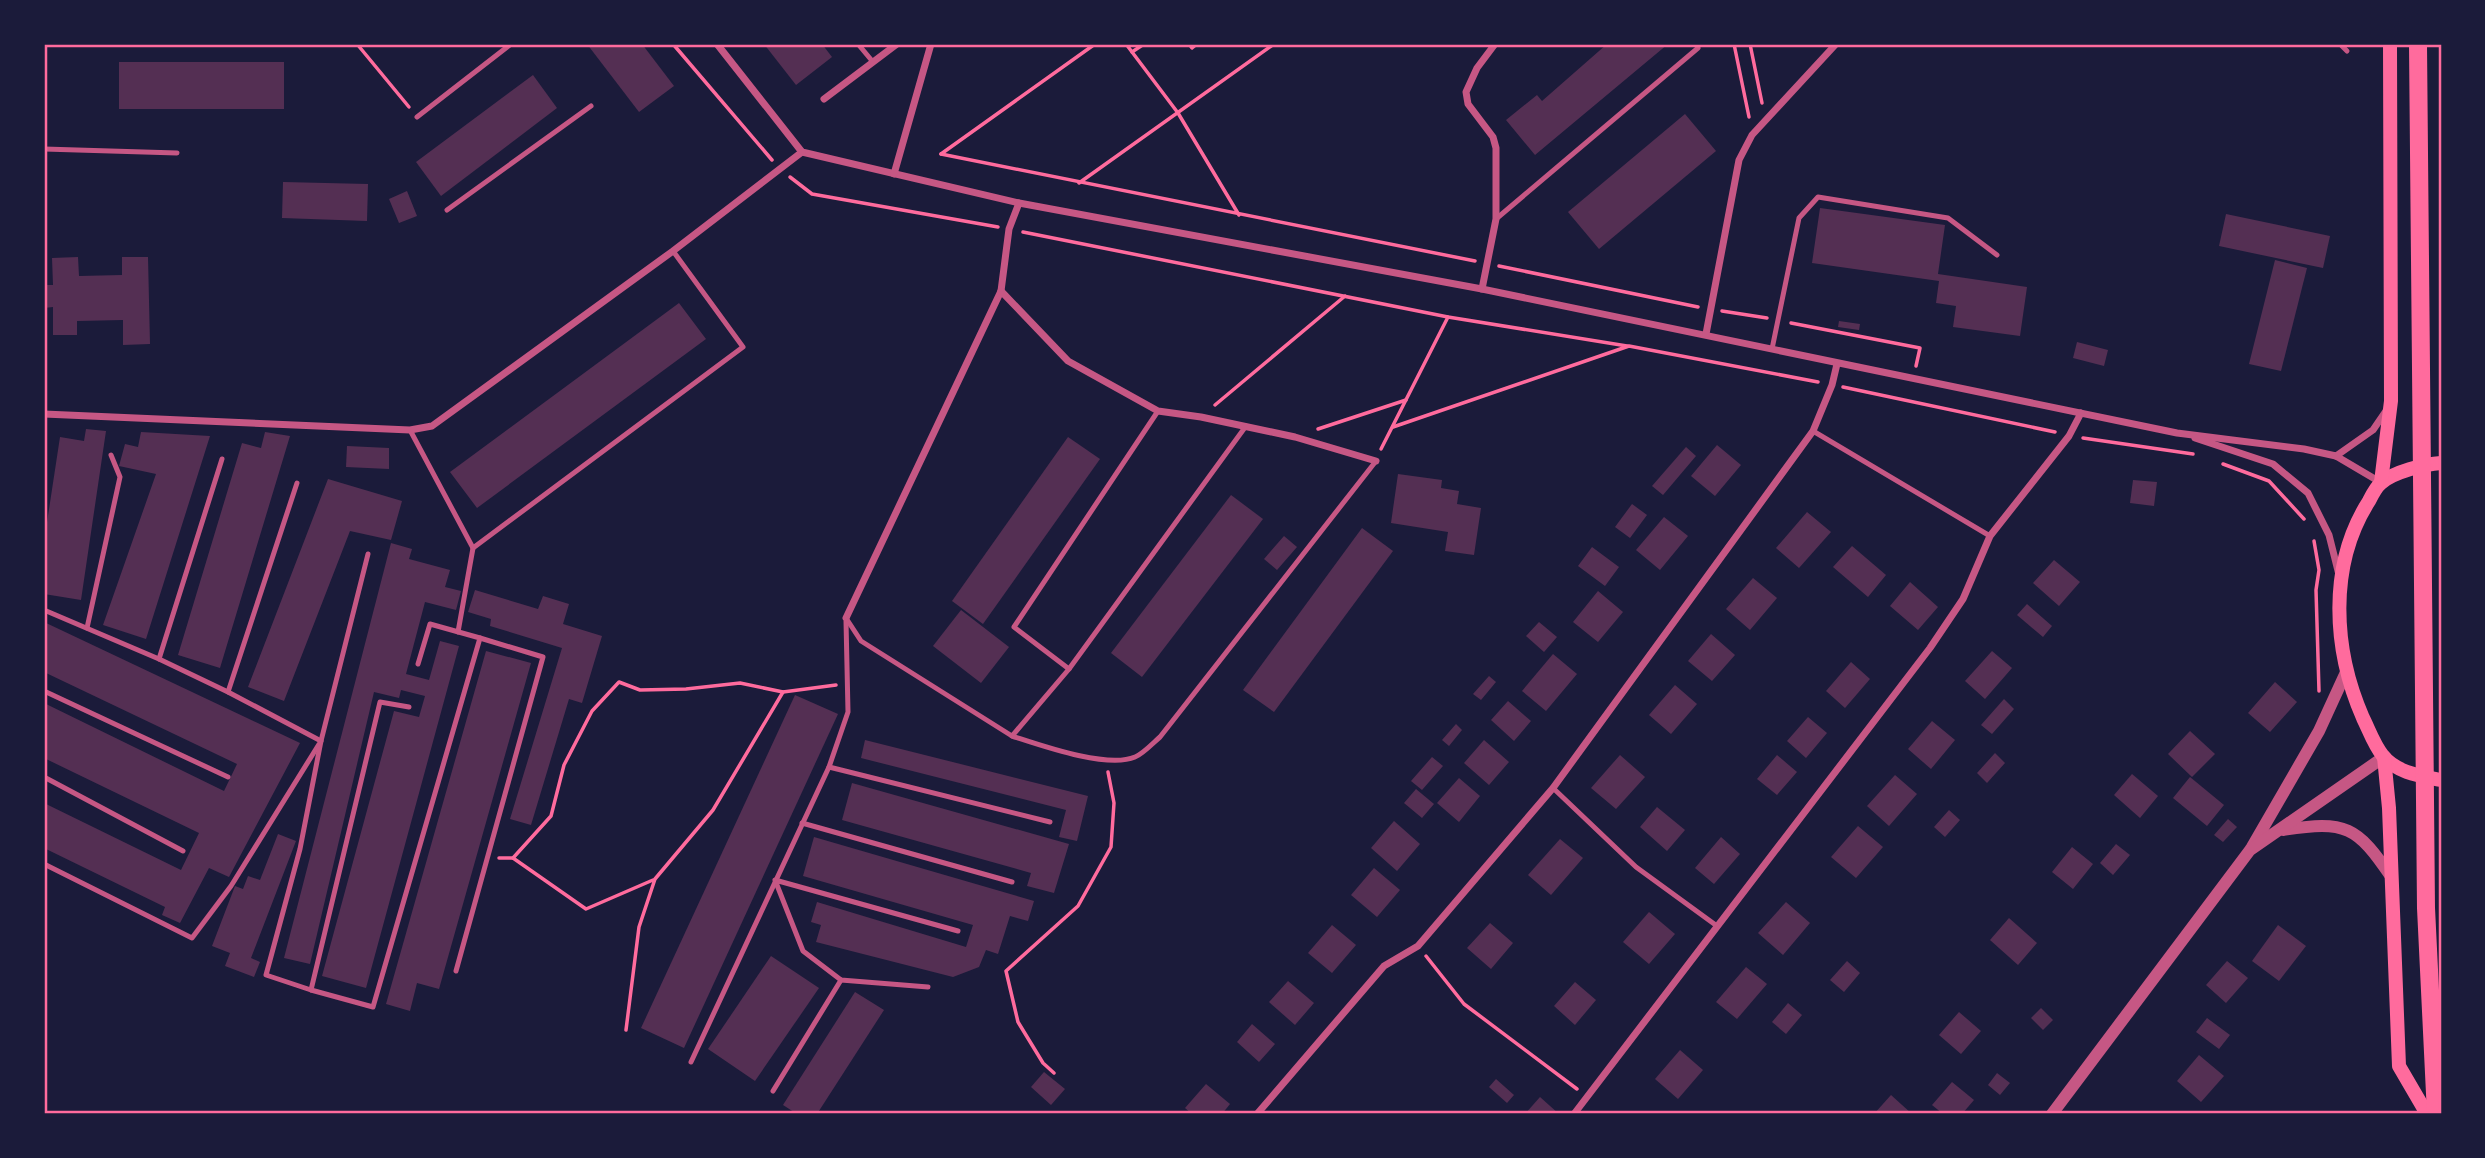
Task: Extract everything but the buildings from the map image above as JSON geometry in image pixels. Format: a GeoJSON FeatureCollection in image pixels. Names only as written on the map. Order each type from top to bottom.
{"type":"FeatureCollection","features":[{"type":"Feature","properties":{"kind":"main road"},"geometry":{"type":"LineString","coordinates":[[2390,44],[2391,401],[2381,482],[2359,516],[2348,542],[2341,582],[2339,627],[2355,699],[2384,757],[2392,878],[2399,1066],[2427,1114]]}},
{"type":"Feature","properties":{"kind":"main road"},"geometry":{"type":"LineString","coordinates":[[2417,44],[2426,908],[2436,1114]]}},
{"type":"Feature","properties":{"kind":"main road"},"geometry":{"type":"LineString","coordinates":[[2381,482],[2420,465],[2441,463]]}},
{"type":"Feature","properties":{"kind":"main road"},"geometry":{"type":"LineString","coordinates":[[2384,757],[2412,775],[2441,780]]}},
{"type":"Feature","properties":{"kind":"street"},"geometry":{"type":"LineString","coordinates":[[717,44],[802,152],[1018,203],[1482,289],[2177,433],[2304,449],[2336,456],[2381,482]]}},
{"type":"Feature","properties":{"kind":"street"},"geometry":{"type":"LineString","coordinates":[[824,99],[897,44]]}},
{"type":"Feature","properties":{"kind":"street"},"geometry":{"type":"LineString","coordinates":[[894,173],[931,44]]}},
{"type":"Feature","properties":{"kind":"street"},"geometry":{"type":"LineString","coordinates":[[1482,289],[1496,219],[1496,148],[1493,136],[1468,104],[1466,92],[1477,68],[1495,44]]}},
{"type":"Feature","properties":{"kind":"street"},"geometry":{"type":"LineString","coordinates":[[1706,334],[1739,160],[1752,135],[1836,44]]}},
{"type":"Feature","properties":{"kind":"street"},"geometry":{"type":"LineString","coordinates":[[44,414],[410,430],[432,426],[673,251],[802,152]]}},
{"type":"Feature","properties":{"kind":"street"},"geometry":{"type":"LineString","coordinates":[[846,618],[1000,290],[1009,229],[1018,203]]}},
{"type":"Feature","properties":{"kind":"street"},"geometry":{"type":"LineString","coordinates":[[1000,290],[1068,361],[1158,411],[1201,417],[1295,437],[1376,461]]}},
{"type":"Feature","properties":{"kind":"street"},"geometry":{"type":"LineString","coordinates":[[1256,1114],[1384,966],[1418,946],[1553,788],[1813,431],[1832,385],[1837,364]]}},
{"type":"Feature","properties":{"kind":"street"},"geometry":{"type":"LineString","coordinates":[[2336,456],[2373,430],[2391,401]]}},
{"type":"Feature","properties":{"kind":"street"},"geometry":{"type":"LineString","coordinates":[[1574,1114],[1930,648],[1963,599],[1990,536],[2069,436],[2081,413]]}},
{"type":"Feature","properties":{"kind":"street"},"geometry":{"type":"LineString","coordinates":[[2177,433],[2273,464],[2308,493],[2329,535],[2341,582]]}},
{"type":"Feature","properties":{"kind":"street"},"geometry":{"type":"LineString","coordinates":[[2052,1114],[2250,850],[2319,731],[2347,670]]}},
{"type":"Feature","properties":{"kind":"street"},"geometry":{"type":"LineString","coordinates":[[2250,850],[2384,757]]}},
{"type":"Feature","properties":{"kind":"street"},"geometry":{"type":"LineString","coordinates":[[2280,830],[2312,825],[2340,827],[2361,836],[2392,878]]}},
{"type":"Feature","properties":{"kind":"lane"},"geometry":{"type":"LineString","coordinates":[[417,117],[510,44]]}},
{"type":"Feature","properties":{"kind":"lane"},"geometry":{"type":"LineString","coordinates":[[858,44],[873,62]]}},
{"type":"Feature","properties":{"kind":"lane"},"geometry":{"type":"LineString","coordinates":[[2340,44],[2347,51]]}},
{"type":"Feature","properties":{"kind":"lane"},"geometry":{"type":"LineString","coordinates":[[1496,219],[1698,48]]}},
{"type":"Feature","properties":{"kind":"lane"},"geometry":{"type":"LineString","coordinates":[[447,210],[592,106]]}},
{"type":"Feature","properties":{"kind":"lane"},"geometry":{"type":"LineString","coordinates":[[44,149],[177,153]]}},
{"type":"Feature","properties":{"kind":"lane"},"geometry":{"type":"LineString","coordinates":[[1772,349],[1799,218],[1818,197],[1948,218],[1997,255]]}},
{"type":"Feature","properties":{"kind":"lane"},"geometry":{"type":"LineString","coordinates":[[473,548],[743,347],[673,251]]}},
{"type":"Feature","properties":{"kind":"lane"},"geometry":{"type":"LineString","coordinates":[[1069,669],[1014,627],[1158,411]]}},
{"type":"Feature","properties":{"kind":"lane"},"geometry":{"type":"LineString","coordinates":[[1012,737],[1069,669],[1246,426]]}},
{"type":"Feature","properties":{"kind":"lane"},"geometry":{"type":"LineString","coordinates":[[410,430],[473,548],[458,632]]}},
{"type":"Feature","properties":{"kind":"lane"},"geometry":{"type":"LineString","coordinates":[[1813,431],[1990,536]]}},
{"type":"Feature","properties":{"kind":"lane"},"geometry":{"type":"LineString","coordinates":[[87,628],[120,477],[111,455]]}},
{"type":"Feature","properties":{"kind":"lane"},"geometry":{"type":"LineString","coordinates":[[159,659],[222,459]]}},
{"type":"Feature","properties":{"kind":"lane"},"geometry":{"type":"LineString","coordinates":[[846,618],[861,640],[1012,737],[1059,751],[1105,760],[1134,757],[1160,737],[1376,461]]}},
{"type":"Feature","properties":{"kind":"lane"},"geometry":{"type":"LineString","coordinates":[[228,692],[298,483]]}},
{"type":"Feature","properties":{"kind":"lane"},"geometry":{"type":"LineString","coordinates":[[368,554],[321,741],[300,849],[266,975],[373,1007],[480,638]]}},
{"type":"Feature","properties":{"kind":"lane"},"geometry":{"type":"LineString","coordinates":[[44,610],[159,659],[321,741]]}},
{"type":"Feature","properties":{"kind":"lane"},"geometry":{"type":"LineString","coordinates":[[691,1062],[829,767],[848,712],[846,618]]}},
{"type":"Feature","properties":{"kind":"lane"},"geometry":{"type":"LineString","coordinates":[[418,664],[430,624],[543,657],[456,971]]}},
{"type":"Feature","properties":{"kind":"lane"},"geometry":{"type":"LineString","coordinates":[[44,691],[228,777]]}},
{"type":"Feature","properties":{"kind":"lane"},"geometry":{"type":"LineString","coordinates":[[311,990],[380,702],[409,707]]}},
{"type":"Feature","properties":{"kind":"lane"},"geometry":{"type":"LineString","coordinates":[[44,864],[192,938],[239,875],[321,741]]}},
{"type":"Feature","properties":{"kind":"lane"},"geometry":{"type":"LineString","coordinates":[[829,767],[1050,822]]}},
{"type":"Feature","properties":{"kind":"lane"},"geometry":{"type":"LineString","coordinates":[[44,776],[183,851]]}},
{"type":"Feature","properties":{"kind":"lane"},"geometry":{"type":"LineString","coordinates":[[1553,788],[1636,867],[1717,926]]}},
{"type":"Feature","properties":{"kind":"lane"},"geometry":{"type":"LineString","coordinates":[[802,822],[1013,882]]}},
{"type":"Feature","properties":{"kind":"lane"},"geometry":{"type":"LineString","coordinates":[[775,880],[958,931]]}},
{"type":"Feature","properties":{"kind":"lane"},"geometry":{"type":"LineString","coordinates":[[775,880],[803,951],[841,980],[928,987]]}},
{"type":"Feature","properties":{"kind":"lane"},"geometry":{"type":"LineString","coordinates":[[773,1091],[841,980]]}},
{"type":"Feature","properties":{"kind":"path"},"geometry":{"type":"LineString","coordinates":[[357,44],[417,117]]}},
{"type":"Feature","properties":{"kind":"path"},"geometry":{"type":"LineString","coordinates":[[673,44],[779,168],[812,194],[1009,229],[1448,317],[1629,346],[1832,385],[2069,436],[2196,454]]}},
{"type":"Feature","properties":{"kind":"path"},"geometry":{"type":"LineString","coordinates":[[1095,44],[941,154],[1710,309],[1920,348],[1913,379]]}},
{"type":"Feature","properties":{"kind":"path"},"geometry":{"type":"LineString","coordinates":[[1126,44],[1178,113],[1238,215]]}},
{"type":"Feature","properties":{"kind":"path"},"geometry":{"type":"LineString","coordinates":[[1132,52],[1144,44]]}},
{"type":"Feature","properties":{"kind":"path"},"geometry":{"type":"LineString","coordinates":[[1189,44],[1192,48],[1197,44]]}},
{"type":"Feature","properties":{"kind":"path"},"geometry":{"type":"LineString","coordinates":[[1079,183],[1274,44]]}},
{"type":"Feature","properties":{"kind":"path"},"geometry":{"type":"LineString","coordinates":[[1734,44],[1752,135]]}},
{"type":"Feature","properties":{"kind":"path"},"geometry":{"type":"LineString","coordinates":[[1750,44],[1765,120]]}},
{"type":"Feature","properties":{"kind":"path"},"geometry":{"type":"LineString","coordinates":[[1201,417],[1345,296]]}},
{"type":"Feature","properties":{"kind":"path"},"geometry":{"type":"LineString","coordinates":[[1376,461],[1448,317]]}},
{"type":"Feature","properties":{"kind":"path"},"geometry":{"type":"LineString","coordinates":[[1393,427],[1629,346]]}},
{"type":"Feature","properties":{"kind":"path"},"geometry":{"type":"LineString","coordinates":[[1295,437],[1406,400]]}},
{"type":"Feature","properties":{"kind":"path"},"geometry":{"type":"LineString","coordinates":[[2220,463],[2269,481],[2312,527]]}},
{"type":"Feature","properties":{"kind":"path"},"geometry":{"type":"LineString","coordinates":[[2314,538],[2319,570],[2316,590],[2319,692]]}},
{"type":"Feature","properties":{"kind":"path"},"geometry":{"type":"LineString","coordinates":[[513,858],[551,817],[564,765],[593,711],[619,682],[640,690],[686,689],[740,683],[783,692],[848,683]]}},
{"type":"Feature","properties":{"kind":"path"},"geometry":{"type":"LineString","coordinates":[[626,1030],[639,928],[654,879],[713,810],[783,692]]}},
{"type":"Feature","properties":{"kind":"path"},"geometry":{"type":"LineString","coordinates":[[1054,1073],[1043,1063],[1018,1022],[1006,971],[1078,906],[1111,847],[1114,803],[1105,760]]}},
{"type":"Feature","properties":{"kind":"path"},"geometry":{"type":"LineString","coordinates":[[488,858],[513,858],[586,909],[654,879]]}},
{"type":"Feature","properties":{"kind":"path"},"geometry":{"type":"LineString","coordinates":[[1418,946],[1464,1004],[1587,1096]]}}]}
